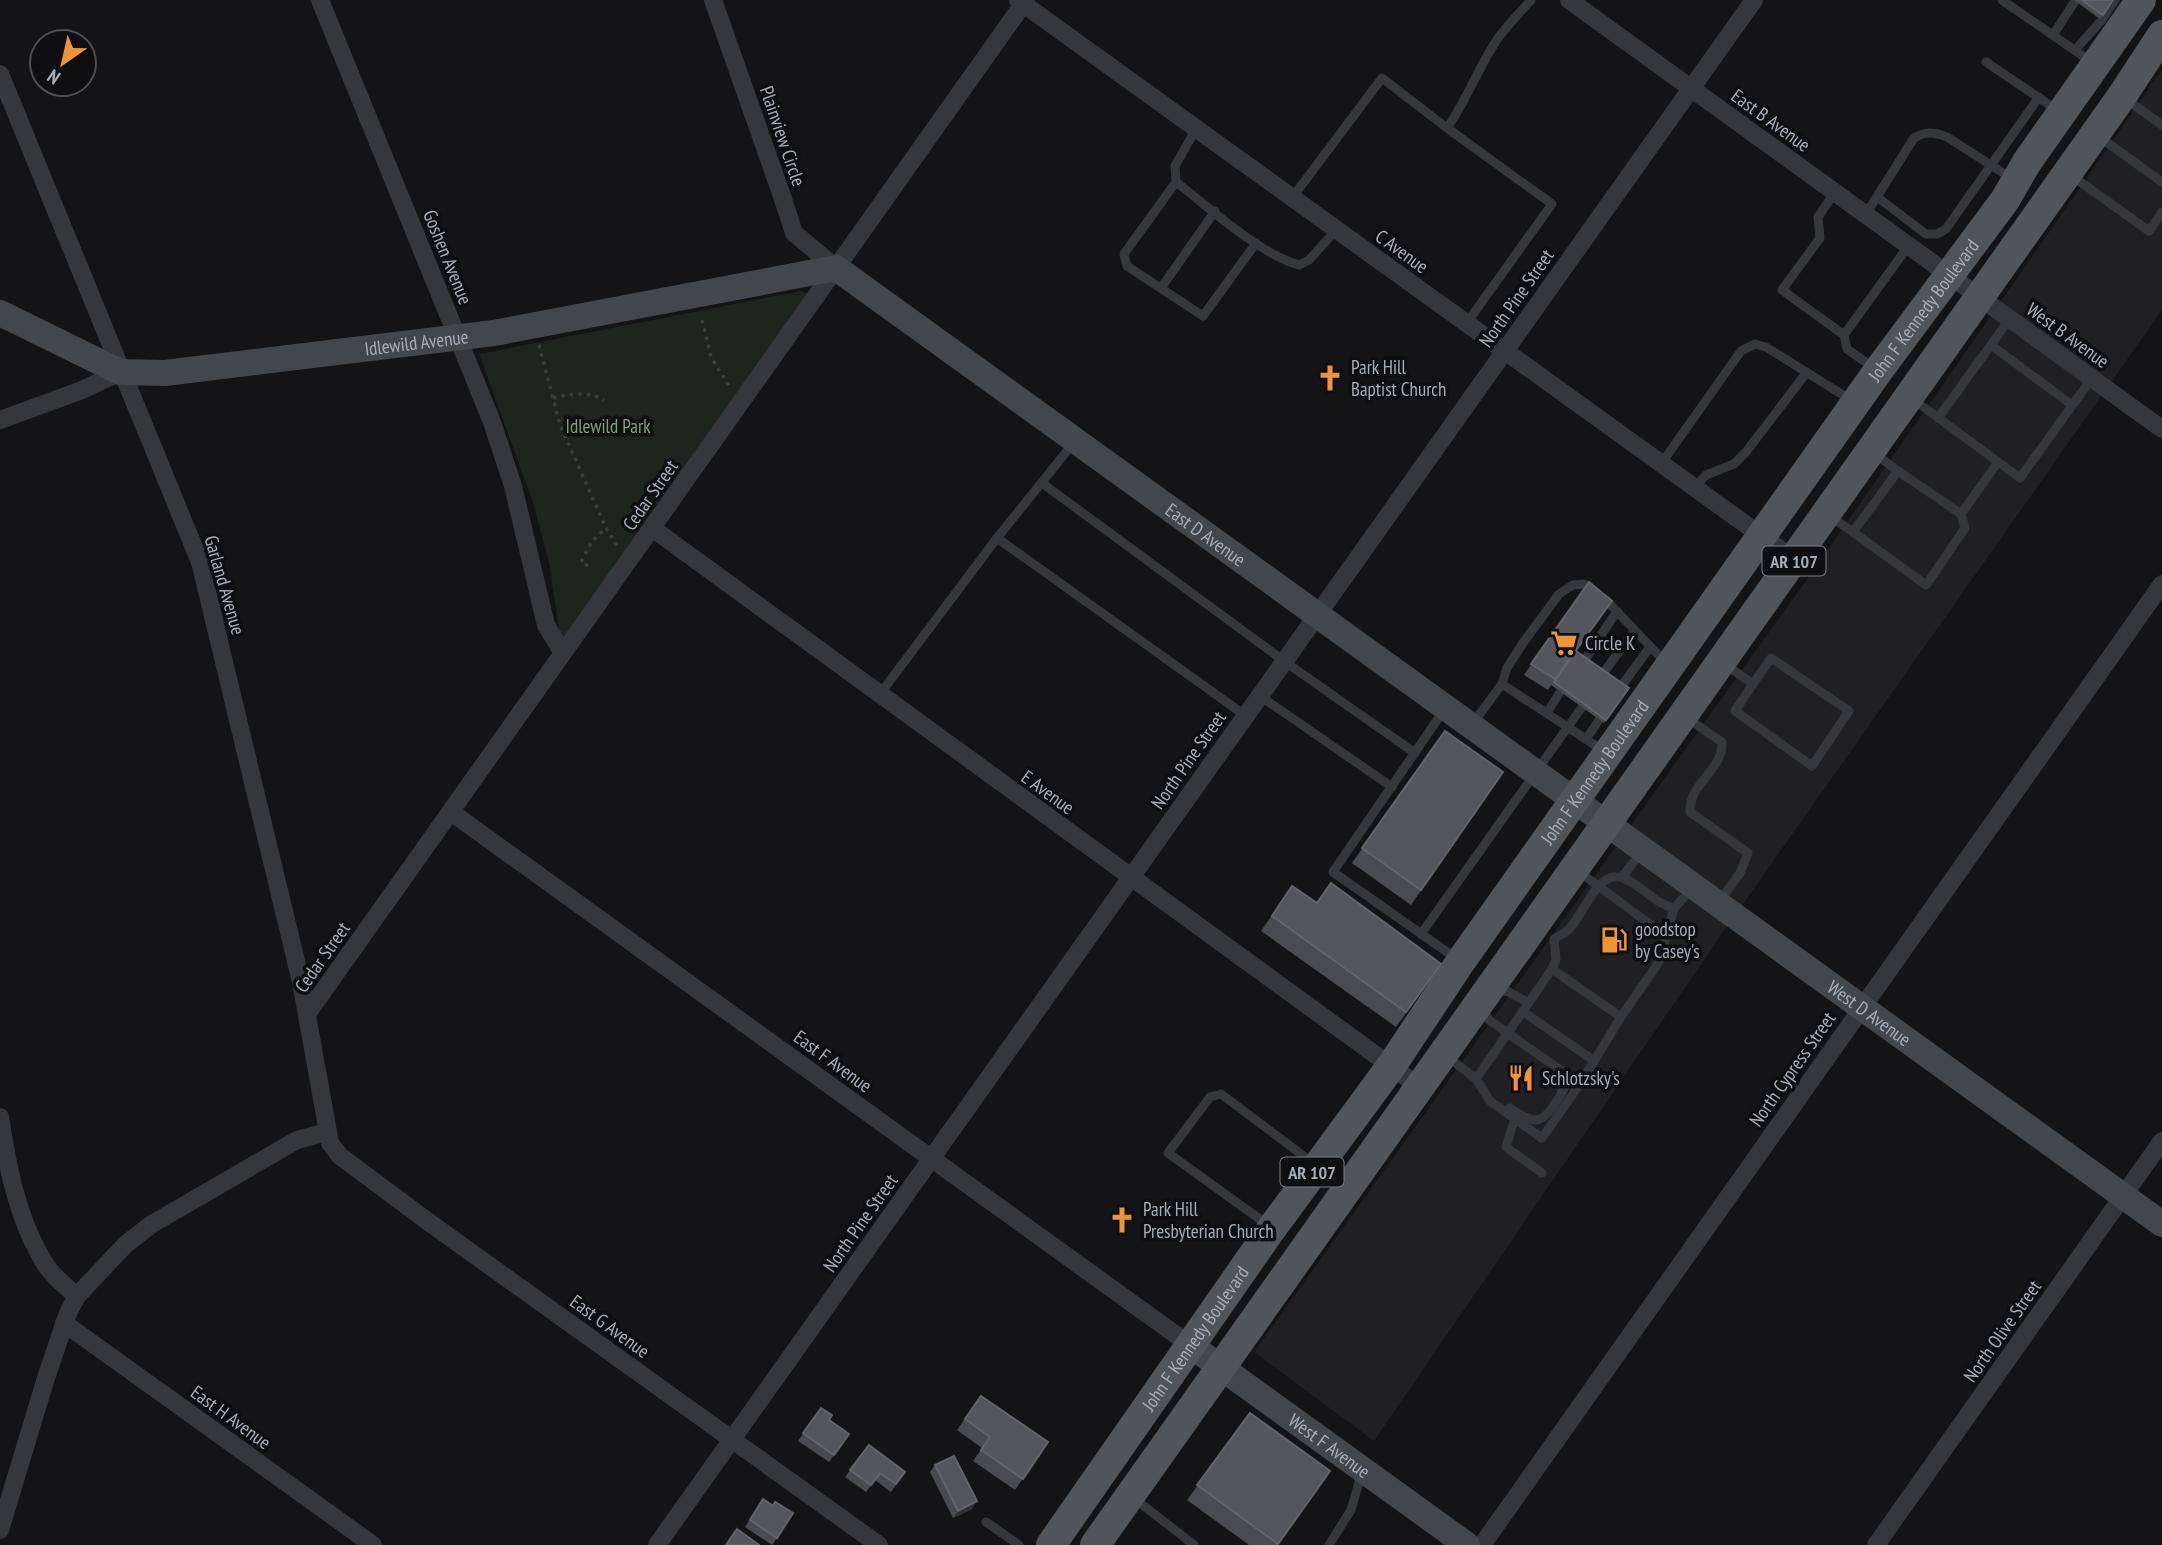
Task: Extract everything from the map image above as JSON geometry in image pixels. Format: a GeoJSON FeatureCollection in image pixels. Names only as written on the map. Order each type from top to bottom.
{"type":"FeatureCollection","features":[{"type":"Feature","properties":{"kind":"main road","name":"John F Kennedy Boulevard"},"geometry":{"type":"LineString","coordinates":[[1051,1545],[1317,1166],[1392,1065],[1466,982],[1575,800],[1597,746],[1660,657],[1761,537],[1878,371],[2005,200],[2003,173],[2085,57],[2141,0]]}},
{"type":"Feature","properties":{"kind":"main road","name":"John F Kennedy Boulevard"},"geometry":{"type":"LineString","coordinates":[[1095,1545],[1444,1053],[1466,982],[1543,933],[1574,868],[1685,716],[2122,96],[2162,35]]}},
{"type":"Feature","properties":{"kind":"street","name":"Goshen Avenue"},"geometry":{"type":"LineString","coordinates":[[320,0],[492,422],[513,486],[546,625],[563,653]]}},
{"type":"Feature","properties":{"kind":"street","name":"Plainview Circle"},"geometry":{"type":"LineString","coordinates":[[713,0],[790,225],[800,240],[836,268]]}},
{"type":"Feature","properties":{"kind":"street","name":"East B Avenue"},"geometry":{"type":"LineString","coordinates":[[1569,0],[1950,274]]}},
{"type":"Feature","properties":{"kind":"street","name":"North Pine Street"},"geometry":{"type":"LineString","coordinates":[[657,1545],[1754,0]]}},
{"type":"Feature","properties":{"kind":"street","name":"Cedar Street"},"geometry":{"type":"LineString","coordinates":[[307,1014],[1022,1]]}},
{"type":"Feature","properties":{"kind":"street","name":"C Avenue"},"geometry":{"type":"LineString","coordinates":[[1022,1],[1795,560]]}},
{"type":"Feature","properties":{"kind":"street","name":"Garland Avenue"},"geometry":{"type":"LineString","coordinates":[[0,74],[200,562],[307,1014],[327,1132]]}},
{"type":"Feature","properties":{"kind":"street","name":"Idlewild Avenue"},"geometry":{"type":"LineString","coordinates":[[0,420],[82,390],[120,372],[190,371],[458,338],[836,268]]}},
{"type":"Feature","properties":{"kind":"street","name":"East D Avenue"},"geometry":{"type":"LineString","coordinates":[[836,268],[1575,800]]}},
{"type":"Feature","properties":{"kind":"street","name":"West B Avenue"},"geometry":{"type":"LineString","coordinates":[[1950,274],[2162,429]]}},
{"type":"Feature","properties":{"kind":"street"},"geometry":{"type":"LineString","coordinates":[[0,313],[120,372]]}},
{"type":"Feature","properties":{"kind":"street","name":"E Avenue"},"geometry":{"type":"LineString","coordinates":[[652,528],[1421,1087]]}},
{"type":"Feature","properties":{"kind":"street","name":"North Cypress Street"},"geometry":{"type":"LineString","coordinates":[[1482,1545],[2162,584]]}},
{"type":"Feature","properties":{"kind":"street","name":"West D Avenue"},"geometry":{"type":"LineString","coordinates":[[1575,800],[2162,1224]]}},
{"type":"Feature","properties":{"kind":"street","name":"East F Avenue"},"geometry":{"type":"LineString","coordinates":[[451,811],[1190,1345]]}},
{"type":"Feature","properties":{"kind":"street"},"geometry":{"type":"LineString","coordinates":[[0,1117],[10,1172],[24,1218],[41,1257],[62,1283],[78,1296]]}},
{"type":"Feature","properties":{"kind":"street"},"geometry":{"type":"LineString","coordinates":[[0,1530],[64,1323],[78,1296],[126,1244],[152,1224],[297,1140],[327,1132]]}},
{"type":"Feature","properties":{"kind":"street","name":"East G Avenue"},"geometry":{"type":"LineString","coordinates":[[327,1132],[330,1143],[340,1156],[879,1545]]}},
{"type":"Feature","properties":{"kind":"street","name":"North Olive Street"},"geometry":{"type":"LineString","coordinates":[[1876,1545],[2162,1141]]}},
{"type":"Feature","properties":{"kind":"street","name":"East H Avenue"},"geometry":{"type":"LineString","coordinates":[[64,1323],[373,1545]]}},
{"type":"Feature","properties":{"kind":"street","name":"West F Avenue"},"geometry":{"type":"LineString","coordinates":[[1190,1345],[1467,1545]]}},
{"type":"Feature","properties":{"kind":"lane"},"geometry":{"type":"LineString","coordinates":[[1447,128],[1459,111],[1492,47],[1531,0]]}},
{"type":"Feature","properties":{"kind":"lane"},"geometry":{"type":"LineString","coordinates":[[2002,0],[2085,57],[2101,21],[2115,0]]}},
{"type":"Feature","properties":{"kind":"lane"},"geometry":{"type":"LineString","coordinates":[[2053,35],[2075,1]]}},
{"type":"Feature","properties":{"kind":"lane"},"geometry":{"type":"LineString","coordinates":[[1986,62],[2050,105]]}},
{"type":"Feature","properties":{"kind":"lane"},"geometry":{"type":"LineString","coordinates":[[1292,198],[1382,78],[1552,204],[1466,324]]}},
{"type":"Feature","properties":{"kind":"lane"},"geometry":{"type":"LineString","coordinates":[[2122,96],[2162,125]]}},
{"type":"Feature","properties":{"kind":"lane"},"geometry":{"type":"LineString","coordinates":[[1196,129],[1175,166],[1176,182],[1124,254],[1127,266],[1203,316],[1256,243]]}},
{"type":"Feature","properties":{"kind":"lane"},"geometry":{"type":"LineString","coordinates":[[1866,214],[1914,138],[1923,132],[1947,137],[2003,173],[1937,234],[1926,234],[1877,197]]}},
{"type":"Feature","properties":{"kind":"lane"},"geometry":{"type":"LineString","coordinates":[[2095,133],[2162,182]]}},
{"type":"Feature","properties":{"kind":"lane"},"geometry":{"type":"LineString","coordinates":[[2067,173],[2149,231],[2162,212]]}},
{"type":"Feature","properties":{"kind":"lane"},"geometry":{"type":"LineString","coordinates":[[1176,182],[1285,262],[1299,265],[1309,260],[1336,230]]}},
{"type":"Feature","properties":{"kind":"lane"},"geometry":{"type":"LineString","coordinates":[[1835,192],[1818,217],[1820,238],[1783,290],[1844,335],[1847,349],[1878,371]]}},
{"type":"Feature","properties":{"kind":"lane"},"geometry":{"type":"LineString","coordinates":[[1160,288],[1214,211]]}},
{"type":"Feature","properties":{"kind":"lane"},"geometry":{"type":"LineString","coordinates":[[1844,335],[1909,245]]}},
{"type":"Feature","properties":{"kind":"lane"},"geometry":{"type":"LineString","coordinates":[[1938,418],[2010,318]]}},
{"type":"Feature","properties":{"kind":"lane"},"geometry":{"type":"LineString","coordinates":[[1660,464],[1741,351],[1755,344],[1766,347],[1856,403]]}},
{"type":"Feature","properties":{"kind":"lane"},"geometry":{"type":"LineString","coordinates":[[1991,345],[2072,405]]}},
{"type":"Feature","properties":{"kind":"lane"},"geometry":{"type":"LineString","coordinates":[[1694,488],[1706,475],[1734,464],[1746,452],[1807,372]]}},
{"type":"Feature","properties":{"kind":"lane"},"geometry":{"type":"LineString","coordinates":[[1909,397],[2020,478],[2092,378]]}},
{"type":"Feature","properties":{"kind":"lane"},"geometry":{"type":"LineString","coordinates":[[880,694],[997,538],[1076,440]]}},
{"type":"Feature","properties":{"kind":"lane"},"geometry":{"type":"LineString","coordinates":[[1827,514],[1926,585],[1965,527],[1961,514],[1871,452]]}},
{"type":"Feature","properties":{"kind":"lane"},"geometry":{"type":"LineString","coordinates":[[1961,514],[1998,462]]}},
{"type":"Feature","properties":{"kind":"lane"},"geometry":{"type":"LineString","coordinates":[[1853,532],[1898,471]]}},
{"type":"Feature","properties":{"kind":"lane"},"geometry":{"type":"LineString","coordinates":[[1042,483],[1284,661],[1415,753]]}},
{"type":"Feature","properties":{"kind":"lane"},"geometry":{"type":"LineString","coordinates":[[997,538],[1246,716]]}},
{"type":"Feature","properties":{"kind":"lane"},"geometry":{"type":"LineString","coordinates":[[1471,725],[1502,684],[1507,668],[1523,643],[1559,594],[1573,585],[1584,584],[1608,601],[1660,657],[1620,688]]}},
{"type":"Feature","properties":{"kind":"lane"},"geometry":{"type":"LineString","coordinates":[[1584,661],[1617,611]]}},
{"type":"Feature","properties":{"kind":"lane"},"geometry":{"type":"LineString","coordinates":[[1602,675],[1634,631]]}},
{"type":"Feature","properties":{"kind":"lane"},"geometry":{"type":"LineString","coordinates":[[1771,658],[1849,711],[1812,766],[1735,711],[1753,684],[1771,658]]}},
{"type":"Feature","properties":{"kind":"lane"},"geometry":{"type":"LineString","coordinates":[[1722,662],[1753,684]]}},
{"type":"Feature","properties":{"kind":"lane"},"geometry":{"type":"LineString","coordinates":[[1502,684],[1597,746],[1599,720]]}},
{"type":"Feature","properties":{"kind":"lane"},"geometry":{"type":"LineString","coordinates":[[1547,713],[1560,692]]}},
{"type":"Feature","properties":{"kind":"lane"},"geometry":{"type":"LineString","coordinates":[[1260,696],[1392,787]]}},
{"type":"Feature","properties":{"kind":"lane"},"geometry":{"type":"LineString","coordinates":[[1447,707],[1334,872],[1421,934],[1466,982],[1489,1020],[1569,1076],[1547,1115],[1536,1120],[1520,1115],[1501,1102],[1490,1101]]}},
{"type":"Feature","properties":{"kind":"lane"},"geometry":{"type":"LineString","coordinates":[[1421,934],[1581,707]]}},
{"type":"Feature","properties":{"kind":"lane"},"geometry":{"type":"LineString","coordinates":[[1685,716],[1722,742],[1723,753],[1689,799],[1690,812],[1748,853],[1740,873],[1718,904]]}},
{"type":"Feature","properties":{"kind":"lane"},"geometry":{"type":"LineString","coordinates":[[1622,877],[1643,849]]}},
{"type":"Feature","properties":{"kind":"lane"},"geometry":{"type":"LineString","coordinates":[[1574,868],[1666,936]]}},
{"type":"Feature","properties":{"kind":"lane"},"geometry":{"type":"LineString","coordinates":[[1476,1079],[1552,969],[1556,960],[1543,933],[1569,929],[1606,878],[1622,877],[1662,905],[1674,908]]}},
{"type":"Feature","properties":{"kind":"lane"},"geometry":{"type":"LineString","coordinates":[[1444,1053],[1476,1079],[1490,1101],[1542,1138],[1659,962],[1674,908],[1694,886]]}},
{"type":"Feature","properties":{"kind":"lane"},"geometry":{"type":"LineString","coordinates":[[1552,969],[1621,1017]]}},
{"type":"Feature","properties":{"kind":"lane"},"geometry":{"type":"LineString","coordinates":[[1466,982],[1507,991],[1593,1060]]}},
{"type":"Feature","properties":{"kind":"lane"},"geometry":{"type":"LineString","coordinates":[[1272,1228],[1168,1153],[1210,1097],[1221,1094],[1317,1166]]}},
{"type":"Feature","properties":{"kind":"lane"},"geometry":{"type":"LineString","coordinates":[[1515,1118],[1506,1147],[1542,1173]]}},
{"type":"Feature","properties":{"kind":"lane"},"geometry":{"type":"LineString","coordinates":[[1329,1545],[1351,1510],[1362,1470]]}},
{"type":"Feature","properties":{"kind":"lane"},"geometry":{"type":"LineString","coordinates":[[1130,1495],[1194,1545]]}},
{"type":"Feature","properties":{"kind":"lane"},"geometry":{"type":"LineString","coordinates":[[986,1521],[1019,1545]]}},
{"type":"Feature","properties":{"kind":"path"},"geometry":{"type":"LineString","coordinates":[[702,320],[711,357],[733,393]]}},
{"type":"Feature","properties":{"kind":"path"},"geometry":{"type":"LineString","coordinates":[[534,326],[560,425],[607,528],[628,562]]}},
{"type":"Feature","properties":{"kind":"path"},"geometry":{"type":"LineString","coordinates":[[553,398],[585,394],[596,395],[604,400]]}},
{"type":"Feature","properties":{"kind":"path"},"geometry":{"type":"LineString","coordinates":[[588,566],[581,562],[592,541],[607,528]]}},
{"type":"Feature","properties":{"kind":"shaded area"},"geometry":{"type":"Polygon","coordinates":[[[2162,70],[2162,310],[1719,938],[1374,1441],[1254,1352],[1813,571],[2162,70]]]}},
{"type":"Feature","properties":{"kind":"green space","name":"Idlewild Park"},"geometry":{"type":"Polygon","coordinates":[[[801,291],[808,293],[563,653],[549,562],[533,502],[479,354],[801,291]]]}},
{"type":"Feature","properties":{"kind":"building"},"geometry":{"type":"Polygon","coordinates":[[[2082,0],[2113,0],[2103,15],[2082,0]]]}},
{"type":"Feature","properties":{"kind":"building","name":"Circle K"},"geometry":{"type":"Polygon","coordinates":[[[1589,582],[1612,601],[1555,679],[1531,664],[1589,582]]]}},
{"type":"Feature","properties":{"kind":"building","name":"Circle K"},"geometry":{"type":"Polygon","coordinates":[[[1576,651],[1629,688],[1606,720],[1554,682],[1576,651]]]}},
{"type":"Feature","properties":{"kind":"building"},"geometry":{"type":"Polygon","coordinates":[[[1445,731],[1503,772],[1421,890],[1362,848],[1445,731]]]}},
{"type":"Feature","properties":{"kind":"building"},"geometry":{"type":"Polygon","coordinates":[[[1331,883],[1441,964],[1406,1012],[1272,916],[1292,886],[1317,903],[1331,883]]]}},
{"type":"Feature","properties":{"kind":"building"},"geometry":{"type":"Polygon","coordinates":[[[981,1396],[1048,1442],[1023,1479],[981,1450],[990,1437],[965,1419],[981,1396]]]}},
{"type":"Feature","properties":{"kind":"building"},"geometry":{"type":"Polygon","coordinates":[[[821,1408],[832,1415],[829,1420],[849,1434],[834,1455],[803,1433],[821,1408]]]}},
{"type":"Feature","properties":{"kind":"building"},"geometry":{"type":"Polygon","coordinates":[[[1250,1413],[1330,1471],[1278,1544],[1197,1485],[1250,1413]]]}},
{"type":"Feature","properties":{"kind":"building"},"geometry":{"type":"Polygon","coordinates":[[[869,1445],[905,1472],[896,1484],[880,1473],[871,1485],[850,1470],[869,1445]]]}},
{"type":"Feature","properties":{"kind":"building"},"geometry":{"type":"Polygon","coordinates":[[[954,1456],[977,1501],[958,1511],[935,1465],[954,1456]]]}},
{"type":"Feature","properties":{"kind":"building"},"geometry":{"type":"Polygon","coordinates":[[[763,1499],[773,1506],[775,1502],[793,1513],[777,1538],[750,1520],[763,1499]]]}},
{"type":"Feature","properties":{"kind":"building"},"geometry":{"type":"Polygon","coordinates":[[[737,1529],[759,1545],[726,1545],[737,1529]]]}},
{"type":"Feature","properties":{"kind":"place","name":"Park Hill Baptist Church"},"geometry":{"type":"Point","coordinates":[1330,378]}},
{"type":"Feature","properties":{"kind":"place","name":"Circle K"},"geometry":{"type":"Point","coordinates":[1564,643]}},
{"type":"Feature","properties":{"kind":"place","name":"goodstop by Casey's"},"geometry":{"type":"Point","coordinates":[1614,940]}},
{"type":"Feature","properties":{"kind":"place","name":"Schlotzsky's"},"geometry":{"type":"Point","coordinates":[1521,1078]}},
{"type":"Feature","properties":{"kind":"place","name":"Park Hill Presbyterian Church"},"geometry":{"type":"Point","coordinates":[1122,1220]}}]}
